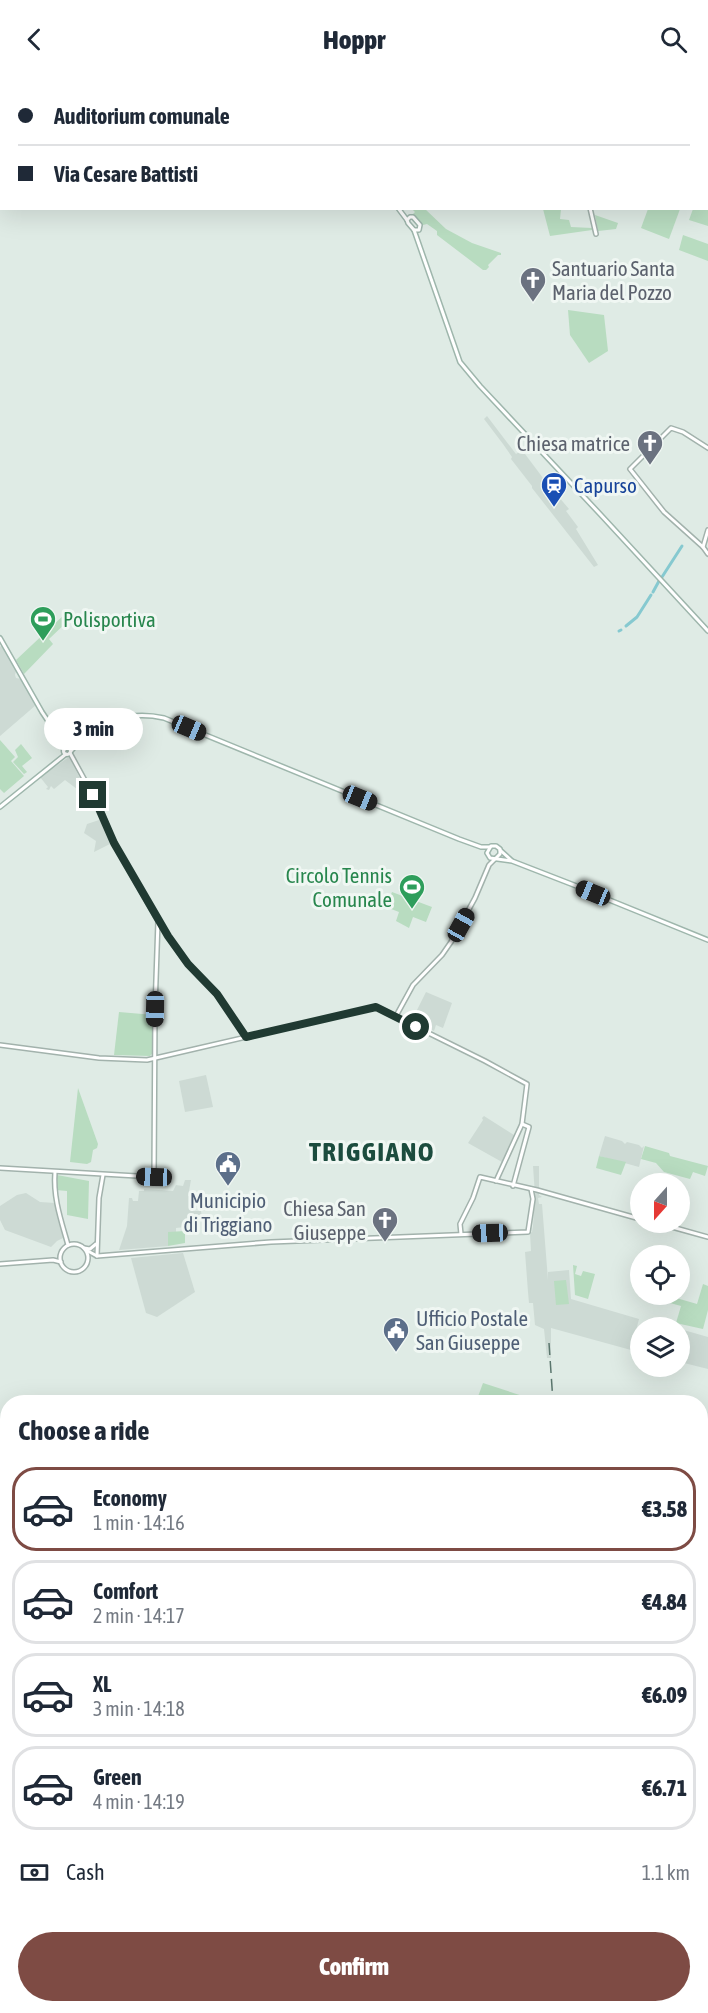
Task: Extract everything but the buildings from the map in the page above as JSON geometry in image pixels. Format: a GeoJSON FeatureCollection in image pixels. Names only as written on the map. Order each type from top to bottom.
{"type":"FeatureCollection","features":[{"type":"Feature","properties":{"kind":"street"},"geometry":{"type":"LineString","coordinates":[[401,210],[409,218],[415,218],[420,225],[417,230],[419,240],[460,362],[708,631]]}},
{"type":"Feature","properties":{"kind":"street"},"geometry":{"type":"LineString","coordinates":[[590,210],[596,234]]}},
{"type":"Feature","properties":{"kind":"street"},"geometry":{"type":"LineString","coordinates":[[409,218],[408,223],[417,230]]}},
{"type":"Feature","properties":{"kind":"street"},"geometry":{"type":"LineString","coordinates":[[708,448],[683,432],[671,428],[630,469],[664,512],[704,547],[708,554]]}},
{"type":"Feature","properties":{"kind":"street"},"geometry":{"type":"LineString","coordinates":[[704,547],[708,530]]}},
{"type":"Feature","properties":{"kind":"street"},"geometry":{"type":"LineString","coordinates":[[0,638],[100,808],[114,843],[159,921],[180,954],[214,990],[246,1037]]}},
{"type":"Feature","properties":{"kind":"street"},"geometry":{"type":"LineString","coordinates":[[0,807],[99,726],[124,717],[164,718],[474,845],[496,859],[512,861],[708,940]]}},
{"type":"Feature","properties":{"kind":"street"},"geometry":{"type":"LineString","coordinates":[[474,845],[495,846],[512,861]]}},
{"type":"Feature","properties":{"kind":"street"},"geometry":{"type":"LineString","coordinates":[[487,870],[490,847]]}},
{"type":"Feature","properties":{"kind":"street"},"geometry":{"type":"LineString","coordinates":[[396,1016],[413,985],[442,955],[451,942],[487,870],[500,854],[500,849]]}},
{"type":"Feature","properties":{"kind":"street"},"geometry":{"type":"LineString","coordinates":[[0,1168],[154,1177],[159,921]]}},
{"type":"Feature","properties":{"kind":"street"},"geometry":{"type":"LineString","coordinates":[[0,1045],[99,1058],[155,1059],[376,1007],[486,1061],[527,1084],[522,1124],[496,1181]]}},
{"type":"Feature","properties":{"kind":"street"},"geometry":{"type":"LineString","coordinates":[[513,1186],[529,1127],[522,1124]]}},
{"type":"Feature","properties":{"kind":"street"},"geometry":{"type":"LineString","coordinates":[[55,1172],[56,1201],[68,1245]]}},
{"type":"Feature","properties":{"kind":"street"},"geometry":{"type":"LineString","coordinates":[[97,1256],[99,1198],[103,1175]]}},
{"type":"Feature","properties":{"kind":"street"},"geometry":{"type":"LineString","coordinates":[[461,1234],[460,1224],[480,1177],[630,1216]]}},
{"type":"Feature","properties":{"kind":"street"},"geometry":{"type":"LineString","coordinates":[[97,1256],[83,1269],[75,1272],[66,1270],[60,1256],[61,1251],[68,1245],[76,1244],[97,1256],[291,1240],[528,1232],[533,1199],[531,1189]]}},
{"type":"Feature","properties":{"kind":"street"},"geometry":{"type":"LineString","coordinates":[[533,1199],[542,1192]]}},
{"type":"Feature","properties":{"kind":"street"},"geometry":{"type":"LineString","coordinates":[[690,1232],[708,1237]]}},
{"type":"Feature","properties":{"kind":"street"},"geometry":{"type":"LineString","coordinates":[[85,1249],[93,1247],[97,1242]]}},
{"type":"Feature","properties":{"kind":"street"},"geometry":{"type":"LineString","coordinates":[[85,1249],[88,1257],[86,1265]]}},
{"type":"Feature","properties":{"kind":"street"},"geometry":{"type":"LineString","coordinates":[[53,1260],[60,1256]]}},
{"type":"Feature","properties":{"kind":"street"},"geometry":{"type":"LineString","coordinates":[[0,1264],[53,1260],[61,1262]]}},
{"type":"Feature","properties":{"kind":"shaded area"},"geometry":{"type":"Polygon","coordinates":[[[487,416],[516,454],[522,450],[543,478],[545,477],[555,487],[552,489],[569,509],[566,511],[578,527],[576,529],[598,565],[594,567],[532,488],[484,419],[487,416]]]}},
{"type":"Feature","properties":{"kind":"shaded area"},"geometry":{"type":"Polygon","coordinates":[[[2,645],[16,671],[16,678],[21,679],[36,705],[0,736],[0,647],[2,645]]]}},
{"type":"Feature","properties":{"kind":"shaded area"},"geometry":{"type":"Polygon","coordinates":[[[69,757],[82,782],[77,789],[65,780],[54,789],[51,786],[49,790],[46,789],[48,787],[40,777],[69,757]]]}},
{"type":"Feature","properties":{"kind":"shaded area"},"geometry":{"type":"Polygon","coordinates":[[[102,819],[112,843],[94,852],[96,841],[84,833],[87,824],[102,819]]]}},
{"type":"Feature","properties":{"kind":"shaded area"},"geometry":{"type":"Polygon","coordinates":[[[426,992],[452,1003],[443,1028],[436,1025],[434,1031],[416,1022],[418,1018],[414,1016],[426,992]]]}},
{"type":"Feature","properties":{"kind":"shaded area"},"geometry":{"type":"Polygon","coordinates":[[[206,1075],[213,1107],[185,1112],[179,1081],[206,1075]]]}},
{"type":"Feature","properties":{"kind":"shaded area"},"geometry":{"type":"Polygon","coordinates":[[[484,1116],[514,1135],[502,1162],[468,1143],[484,1116]]]}},
{"type":"Feature","properties":{"kind":"shaded area"},"geometry":{"type":"Polygon","coordinates":[[[605,1136],[625,1144],[627,1142],[642,1148],[644,1146],[639,1167],[599,1156],[605,1136]]]}},
{"type":"Feature","properties":{"kind":"shaded area"},"geometry":{"type":"Polygon","coordinates":[[[533,1166],[539,1166],[539,1195],[542,1197],[538,1198],[539,1204],[542,1204],[548,1280],[548,1272],[569,1270],[571,1299],[632,1317],[630,1317],[630,1350],[551,1328],[551,1358],[547,1358],[544,1329],[535,1325],[533,1303],[529,1303],[525,1252],[531,1251],[530,1233],[533,1226],[535,1195],[533,1166]]]}},
{"type":"Feature","properties":{"kind":"shaded area"},"geometry":{"type":"Polygon","coordinates":[[[185,1180],[191,1180],[188,1196],[196,1197],[194,1211],[201,1211],[202,1218],[194,1219],[194,1226],[176,1228],[176,1232],[168,1232],[168,1246],[119,1250],[127,1226],[129,1198],[138,1201],[139,1191],[144,1191],[144,1189],[173,1191],[176,1185],[183,1186],[185,1180]]]}},
{"type":"Feature","properties":{"kind":"shaded area"},"geometry":{"type":"Polygon","coordinates":[[[26,1193],[40,1202],[55,1203],[63,1238],[51,1247],[5,1230],[0,1220],[0,1206],[17,1195],[26,1193]]]}},
{"type":"Feature","properties":{"kind":"shaded area"},"geometry":{"type":"Polygon","coordinates":[[[183,1253],[195,1292],[157,1317],[146,1313],[131,1258],[183,1253]]]}},
{"type":"Feature","properties":{"kind":"shaded area"},"geometry":{"type":"Polygon","coordinates":[[[690,1332],[708,1337],[708,1369],[690,1364],[690,1332]]]}},
{"type":"Feature","properties":{"kind":"green space"},"geometry":{"type":"Polygon","coordinates":[[[413,210],[426,210],[446,229],[472,243],[501,253],[501,255],[498,255],[488,265],[486,270],[483,270],[437,235],[437,231],[427,224],[423,225],[412,215],[415,212],[413,210]]]}},
{"type":"Feature","properties":{"kind":"green space"},"geometry":{"type":"Polygon","coordinates":[[[543,210],[561,210],[560,219],[569,220],[571,227],[592,228],[592,230],[550,236],[543,210]]]}},
{"type":"Feature","properties":{"kind":"green space"},"geometry":{"type":"Polygon","coordinates":[[[648,210],[680,210],[669,239],[641,228],[648,210]]]}},
{"type":"Feature","properties":{"kind":"green space"},"geometry":{"type":"Polygon","coordinates":[[[693,210],[708,210],[708,226],[689,220],[693,210]]]}},
{"type":"Feature","properties":{"kind":"green space"},"geometry":{"type":"Polygon","coordinates":[[[595,215],[618,223],[616,229],[598,231],[595,215]]]}},
{"type":"Feature","properties":{"kind":"green space"},"geometry":{"type":"Polygon","coordinates":[[[683,235],[708,244],[708,261],[679,250],[683,235]]]}},
{"type":"Feature","properties":{"kind":"green space"},"geometry":{"type":"Polygon","coordinates":[[[568,310],[604,315],[608,351],[589,363],[570,335],[568,310]]]}},
{"type":"Feature","properties":{"kind":"green space","name":"Polisportiva"},"geometry":{"type":"Polygon","coordinates":[[[66,613],[71,618],[49,639],[53,644],[24,674],[16,660],[66,613]]]}},
{"type":"Feature","properties":{"kind":"green space"},"geometry":{"type":"Polygon","coordinates":[[[0,740],[15,757],[11,761],[24,776],[4,793],[0,789],[0,740]]]}},
{"type":"Feature","properties":{"kind":"green space"},"geometry":{"type":"Polygon","coordinates":[[[21,744],[32,758],[22,766],[27,772],[24,774],[13,762],[18,757],[15,750],[21,744]]]}},
{"type":"Feature","properties":{"kind":"green space","name":"Circolo Tennis Comunale"},"geometry":{"type":"Polygon","coordinates":[[[392,892],[432,907],[426,922],[413,917],[409,928],[396,921],[399,912],[386,907],[392,892]]]}},
{"type":"Feature","properties":{"kind":"green space"},"geometry":{"type":"Polygon","coordinates":[[[119,1012],[154,1015],[153,1053],[150,1056],[114,1055],[119,1012]]]}},
{"type":"Feature","properties":{"kind":"green space"},"geometry":{"type":"Polygon","coordinates":[[[78,1088],[98,1144],[93,1150],[91,1162],[87,1164],[70,1162],[78,1088]]]}},
{"type":"Feature","properties":{"kind":"green space"},"geometry":{"type":"Polygon","coordinates":[[[645,1146],[669,1153],[670,1156],[708,1166],[705,1176],[693,1172],[690,1179],[690,1173],[664,1172],[656,1163],[641,1159],[645,1146]]]}},
{"type":"Feature","properties":{"kind":"green space"},"geometry":{"type":"Polygon","coordinates":[[[599,1156],[626,1162],[621,1175],[596,1168],[599,1156]]]}},
{"type":"Feature","properties":{"kind":"green space"},"geometry":{"type":"Polygon","coordinates":[[[57,1175],[89,1181],[88,1219],[67,1215],[67,1191],[56,1190],[57,1175]]]}},
{"type":"Feature","properties":{"kind":"green space"},"geometry":{"type":"Polygon","coordinates":[[[185,1231],[185,1243],[168,1246],[168,1232],[185,1231]]]}},
{"type":"Feature","properties":{"kind":"green space"},"geometry":{"type":"Polygon","coordinates":[[[573,1265],[577,1266],[575,1274],[581,1276],[583,1271],[595,1274],[588,1299],[575,1295],[573,1265]]]}},
{"type":"Feature","properties":{"kind":"green space"},"geometry":{"type":"Polygon","coordinates":[[[566,1280],[569,1304],[556,1305],[554,1281],[566,1280]]]}},
{"type":"Feature","properties":{"kind":"green space"},"geometry":{"type":"Polygon","coordinates":[[[703,1284],[708,1286],[708,1310],[703,1329],[690,1326],[690,1317],[678,1317],[681,1306],[677,1305],[690,1305],[690,1302],[697,1304],[703,1284]]]}},
{"type":"Feature","properties":{"kind":"green space"},"geometry":{"type":"Polygon","coordinates":[[[483,1383],[520,1395],[479,1395],[483,1383]]]}},
{"type":"Feature","properties":{"kind":"waterway"},"geometry":{"type":"LineString","coordinates":[[662,577],[682,546]]}},
{"type":"Feature","properties":{"kind":"waterway"},"geometry":{"type":"LineString","coordinates":[[653,592],[659,581]]}},
{"type":"Feature","properties":{"kind":"waterway"},"geometry":{"type":"LineString","coordinates":[[626,626],[637,617],[651,595]]}},
{"type":"Feature","properties":{"kind":"railway"},"geometry":{"type":"LineString","coordinates":[[549,1343],[553,1395]]}},
{"type":"Feature","properties":{"kind":"place","name":"Santuario Santa Maria del Pozzo"},"geometry":{"type":"Point","coordinates":[533,303]}},
{"type":"Feature","properties":{"kind":"place","name":"Chiesa matrice"},"geometry":{"type":"Point","coordinates":[650,466]}},
{"type":"Feature","properties":{"kind":"place","name":"Capurso"},"geometry":{"type":"Point","coordinates":[554,508]}},
{"type":"Feature","properties":{"kind":"place","name":"Polisportiva"},"geometry":{"type":"Point","coordinates":[43,642]}},
{"type":"Feature","properties":{"kind":"place","name":"Circolo Tennis Comunale"},"geometry":{"type":"Point","coordinates":[412,910]}},
{"type":"Feature","properties":{"kind":"place","name":"Municipio di Triggiano"},"geometry":{"type":"Point","coordinates":[228,1187]}},
{"type":"Feature","properties":{"kind":"place","name":"Chiesa San Giuseppe"},"geometry":{"type":"Point","coordinates":[385,1243]}},
{"type":"Feature","properties":{"kind":"place","name":"Ufficio Postale San Giuseppe"},"geometry":{"type":"Point","coordinates":[396,1353]}},
{"type":"Feature","properties":{"kind":"district","name":"TRIGGIANO"},"geometry":{"type":"Point","coordinates":[372,1151]}},
{"type":"Feature","properties":{"kind":"route"},"geometry":{"type":"LineString","coordinates":[[93,795],[114,843],[168,936],[188,964],[214,990],[246,1037],[376,1007],[416,1027]]}}]}
